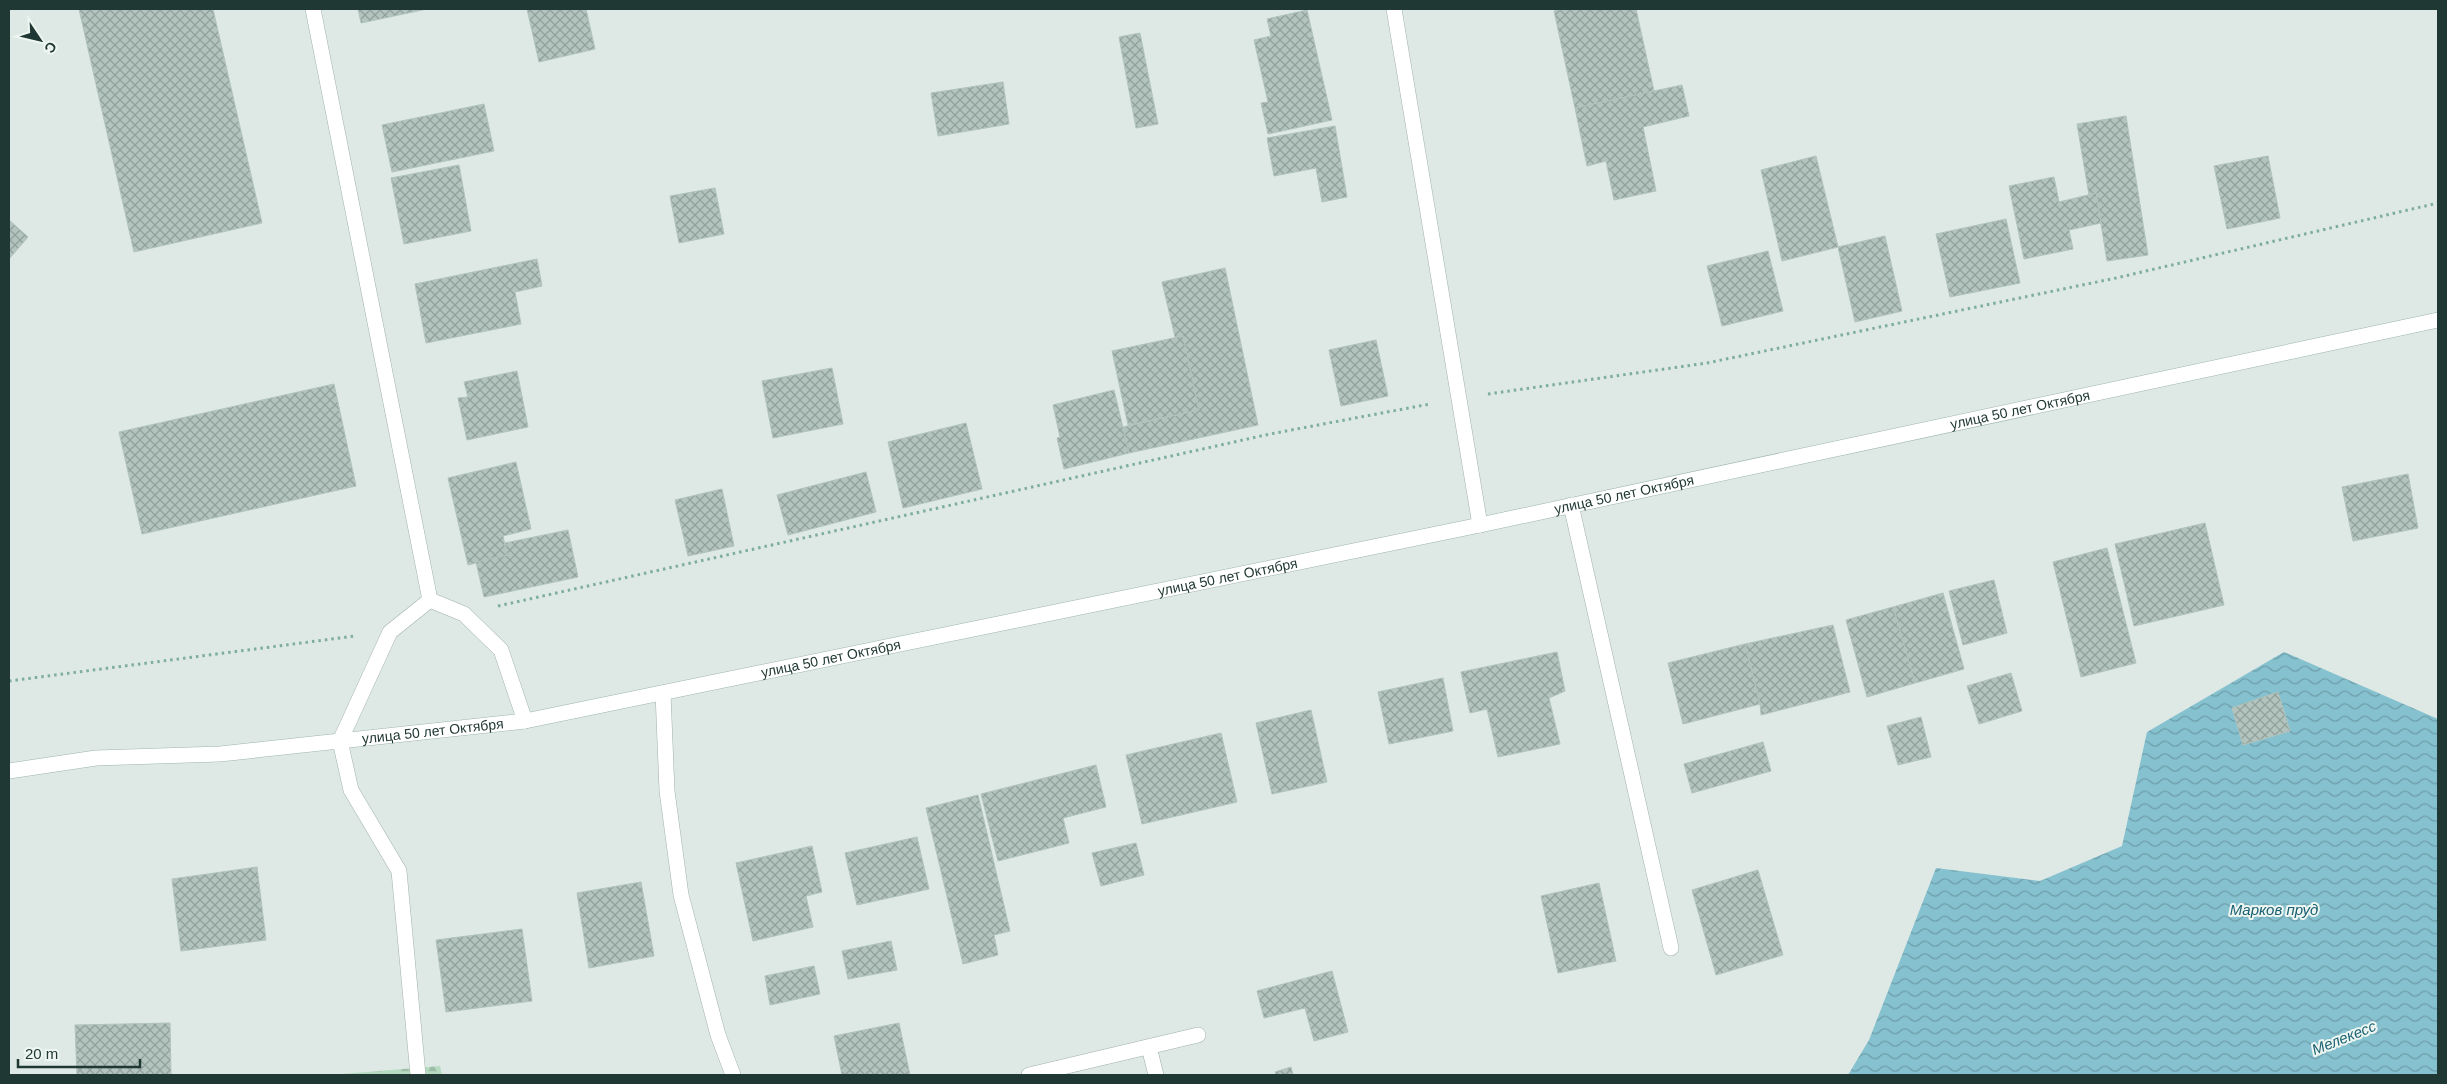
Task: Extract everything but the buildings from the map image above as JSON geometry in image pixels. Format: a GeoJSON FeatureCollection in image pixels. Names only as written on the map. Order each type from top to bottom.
{"type":"FeatureCollection","features":[{"type":"Feature","properties":{"kind":"main road"},"geometry":{"type":"LineString","coordinates":[[313,9],[430,600]]}},
{"type":"Feature","properties":{"kind":"main road"},"geometry":{"type":"LineString","coordinates":[[1394,9],[1480,525]]}},
{"type":"Feature","properties":{"kind":"main road","name":"улица 50 лет Октября"},"geometry":{"type":"LineString","coordinates":[[9,771],[96,758],[220,754],[525,721],[1480,525],[2438,320]]}},
{"type":"Feature","properties":{"kind":"main road"},"geometry":{"type":"LineString","coordinates":[[1571,505],[1671,948]]}},
{"type":"Feature","properties":{"kind":"main road"},"geometry":{"type":"LineString","coordinates":[[430,600],[464,614],[501,650],[525,721]]}},
{"type":"Feature","properties":{"kind":"main road"},"geometry":{"type":"LineString","coordinates":[[418,1075],[399,871],[351,790],[340,741],[390,632],[430,600]]}},
{"type":"Feature","properties":{"kind":"main road"},"geometry":{"type":"LineString","coordinates":[[663,693],[667,791],[681,895],[718,1035],[733,1075]]}},
{"type":"Feature","properties":{"kind":"main road"},"geometry":{"type":"LineString","coordinates":[[1029,1075],[1198,1035]]}},
{"type":"Feature","properties":{"kind":"main road"},"geometry":{"type":"LineString","coordinates":[[1149,1047],[1156,1075]]}},
{"type":"Feature","properties":{"kind":"path"},"geometry":{"type":"LineString","coordinates":[[464,614],[1270,434],[1458,398],[1707,363],[2116,278],[2438,203]]}},
{"type":"Feature","properties":{"kind":"path"},"geometry":{"type":"LineString","coordinates":[[9,681],[390,632]]}},
{"type":"Feature","properties":{"kind":"green space"},"geometry":{"type":"Polygon","coordinates":[[[440,1066],[442,1075],[330,1075],[440,1066]]]}},
{"type":"Feature","properties":{"kind":"water","name":"Марков пруд"},"geometry":{"type":"Polygon","coordinates":[[[2284,652],[2438,719],[2438,1075],[1848,1075],[1869,1040],[1936,868],[2040,881],[2122,846],[2147,732],[2284,652]]]}},
{"type":"Feature","properties":{"kind":"water label","name":"Мелекесс"},"geometry":{"type":"Point","coordinates":[2344,1038]}}]}
